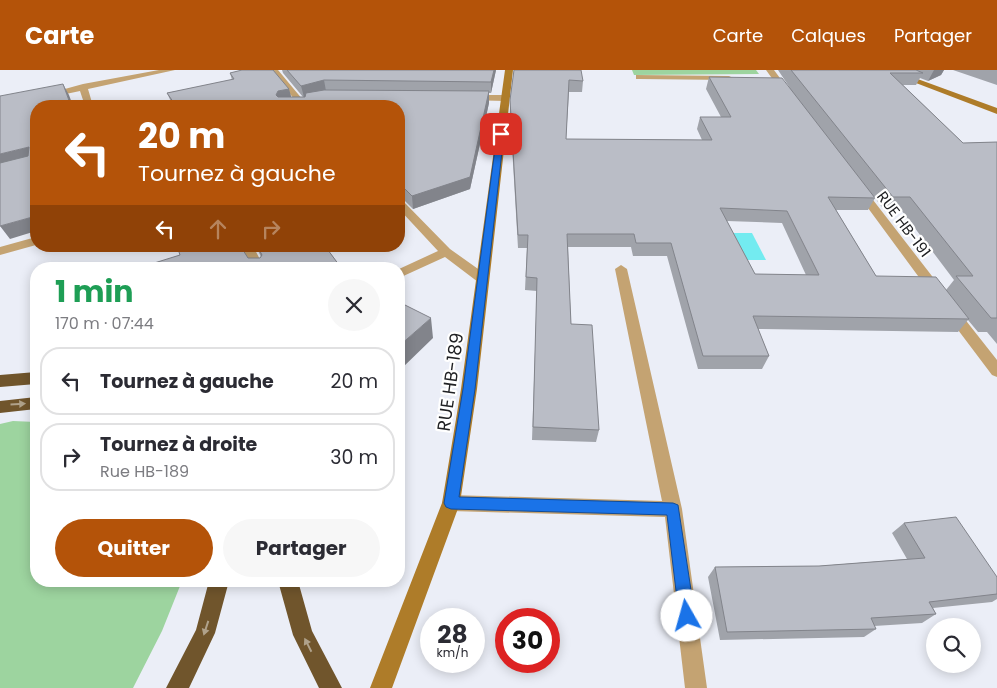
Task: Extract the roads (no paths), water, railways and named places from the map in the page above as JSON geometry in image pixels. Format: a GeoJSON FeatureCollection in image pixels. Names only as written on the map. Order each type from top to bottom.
{"type":"FeatureCollection","features":[{"type":"Feature","properties":{"kind":"highway"},"geometry":{"type":"LineString","coordinates":[[0,381],[30,378]]}},
{"type":"Feature","properties":{"kind":"highway"},"geometry":{"type":"LineString","coordinates":[[0,407],[30,404]]}},
{"type":"Feature","properties":{"kind":"highway"},"geometry":{"type":"LineString","coordinates":[[177,688],[205,633],[216,587]]}},
{"type":"Feature","properties":{"kind":"highway"},"geometry":{"type":"LineString","coordinates":[[290,587],[304,635],[331,688]]}},
{"type":"Feature","properties":{"kind":"street"},"geometry":{"type":"LineString","coordinates":[[37,97],[140,73],[171,70]]}},
{"type":"Feature","properties":{"kind":"street"},"geometry":{"type":"LineString","coordinates":[[274,70],[296,100]]}},
{"type":"Feature","properties":{"kind":"street","name":"RUE HB-189"},"geometry":{"type":"LineString","coordinates":[[381,688],[451,503],[469,389],[509,70]]}},
{"type":"Feature","properties":{"kind":"street"},"geometry":{"type":"LineString","coordinates":[[886,70],[997,112]]}},
{"type":"Feature","properties":{"kind":"street"},"geometry":{"type":"LineString","coordinates":[[771,76],[794,102]]}},
{"type":"Feature","properties":{"kind":"street"},"geometry":{"type":"LineString","coordinates":[[639,78],[737,78]]}},
{"type":"Feature","properties":{"kind":"street"},"geometry":{"type":"LineString","coordinates":[[83,87],[87,100]]}},
{"type":"Feature","properties":{"kind":"street"},"geometry":{"type":"LineString","coordinates":[[456,98],[505,98]]}},
{"type":"Feature","properties":{"kind":"street","name":"RUE HB-191"},"geometry":{"type":"LineString","coordinates":[[854,181],[997,371]]}},
{"type":"Feature","properties":{"kind":"street"},"geometry":{"type":"LineString","coordinates":[[405,209],[446,252],[483,279]]}},
{"type":"Feature","properties":{"kind":"street"},"geometry":{"type":"LineString","coordinates":[[0,251],[30,243]]}},
{"type":"Feature","properties":{"kind":"street"},"geometry":{"type":"LineString","coordinates":[[405,271],[446,252]]}},
{"type":"Feature","properties":{"kind":"street"},"geometry":{"type":"LineString","coordinates":[[621,269],[673,509],[696,688]]}},
{"type":"Feature","properties":{"kind":"street"},"geometry":{"type":"LineString","coordinates":[[451,503],[673,509]]}},
{"type":"Feature","properties":{"kind":"water"},"geometry":{"type":"Polygon","coordinates":[[[730,233],[752,233],[766,260],[742,260],[730,233]]]}}]}
